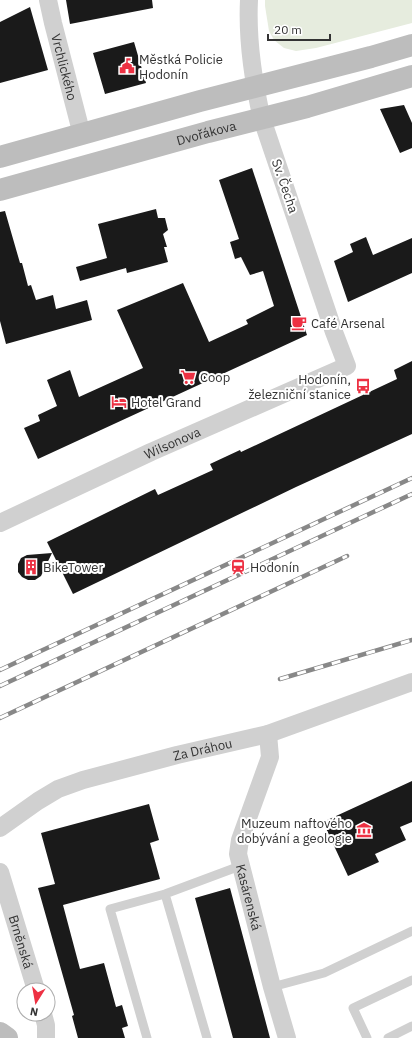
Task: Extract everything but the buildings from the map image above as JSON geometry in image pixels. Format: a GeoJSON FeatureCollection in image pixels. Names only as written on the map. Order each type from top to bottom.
{"type":"FeatureCollection","features":[{"type":"Feature","properties":{"kind":"main road"},"geometry":{"type":"LineString","coordinates":[[0,157],[200,101],[412,45]]}},
{"type":"Feature","properties":{"kind":"main road","name":"Dvořákova"},"geometry":{"type":"LineString","coordinates":[[0,190],[208,132],[314,105],[412,76]]}},
{"type":"Feature","properties":{"kind":"main road"},"geometry":{"type":"LineString","coordinates":[[0,1032],[8,1038]]}},
{"type":"Feature","properties":{"kind":"street","name":"Vrchlického"},"geometry":{"type":"LineString","coordinates":[[48,0],[82,134]]}},
{"type":"Feature","properties":{"kind":"street","name":"Sv. Čecha"},"geometry":{"type":"LineString","coordinates":[[249,0],[248,17],[255,87],[262,119],[334,332],[347,366]]}},
{"type":"Feature","properties":{"kind":"street","name":"Wilsonova"},"geometry":{"type":"LineString","coordinates":[[0,523],[151,452],[347,366]]}},
{"type":"Feature","properties":{"kind":"street","name":"Za Dráhou"},"geometry":{"type":"LineString","coordinates":[[0,828],[38,801],[58,789],[83,780],[177,755],[268,734],[412,682]]}},
{"type":"Feature","properties":{"kind":"street","name":"Kasárenská"},"geometry":{"type":"LineString","coordinates":[[268,734],[270,757],[240,840],[238,854],[272,987],[287,1038]]}},
{"type":"Feature","properties":{"kind":"street","name":"Brněnská"},"geometry":{"type":"LineString","coordinates":[[0,872],[34,982]]}},
{"type":"Feature","properties":{"kind":"street"},"geometry":{"type":"LineString","coordinates":[[45,1022],[46,1038]]}},
{"type":"Feature","properties":{"kind":"lane"},"geometry":{"type":"LineString","coordinates":[[147,1038],[110,909],[165,894],[240,866]]}},
{"type":"Feature","properties":{"kind":"lane"},"geometry":{"type":"LineString","coordinates":[[165,894],[207,1038]]}},
{"type":"Feature","properties":{"kind":"lane"},"geometry":{"type":"LineString","coordinates":[[272,987],[324,973],[412,931]]}},
{"type":"Feature","properties":{"kind":"lane"},"geometry":{"type":"LineString","coordinates":[[367,1038],[353,1008],[412,980]]}},
{"type":"Feature","properties":{"kind":"lane"},"geometry":{"type":"LineString","coordinates":[[388,1038],[412,1026]]}},
{"type":"Feature","properties":{"kind":"shaded area"},"geometry":{"type":"Polygon","coordinates":[[[265,0],[412,0],[412,23],[316,48],[296,51],[284,48],[274,40],[269,31],[265,0]]]}},
{"type":"Feature","properties":{"kind":"railway"},"geometry":{"type":"LineString","coordinates":[[0,670],[412,478]]}},
{"type":"Feature","properties":{"kind":"railway"},"geometry":{"type":"LineString","coordinates":[[0,686],[412,494]]}},
{"type":"Feature","properties":{"kind":"railway"},"geometry":{"type":"LineString","coordinates":[[0,718],[347,556]]}},
{"type":"Feature","properties":{"kind":"railway"},"geometry":{"type":"LineString","coordinates":[[280,679],[412,640]]}},
{"type":"Feature","properties":{"kind":"place","name":"Městká Policie Hodonín"},"geometry":{"type":"Point","coordinates":[127,66]}},
{"type":"Feature","properties":{"kind":"place","name":"Café Arsenal"},"geometry":{"type":"Point","coordinates":[299,323]}},
{"type":"Feature","properties":{"kind":"place","name":"Coop"},"geometry":{"type":"Point","coordinates":[188,377]}},
{"type":"Feature","properties":{"kind":"place","name":"Hodonín, železniční stanice"},"geometry":{"type":"Point","coordinates":[363,386]}},
{"type":"Feature","properties":{"kind":"place","name":"Hotel Grand"},"geometry":{"type":"Point","coordinates":[119,402]}},
{"type":"Feature","properties":{"kind":"place","name":"BikeTower"},"geometry":{"type":"Point","coordinates":[31,567]}},
{"type":"Feature","properties":{"kind":"place","name":"Hodonín"},"geometry":{"type":"Point","coordinates":[238,567]}},
{"type":"Feature","properties":{"kind":"place","name":"Muzeum naftového dobývání a geologie"},"geometry":{"type":"Point","coordinates":[364,830]}}]}
